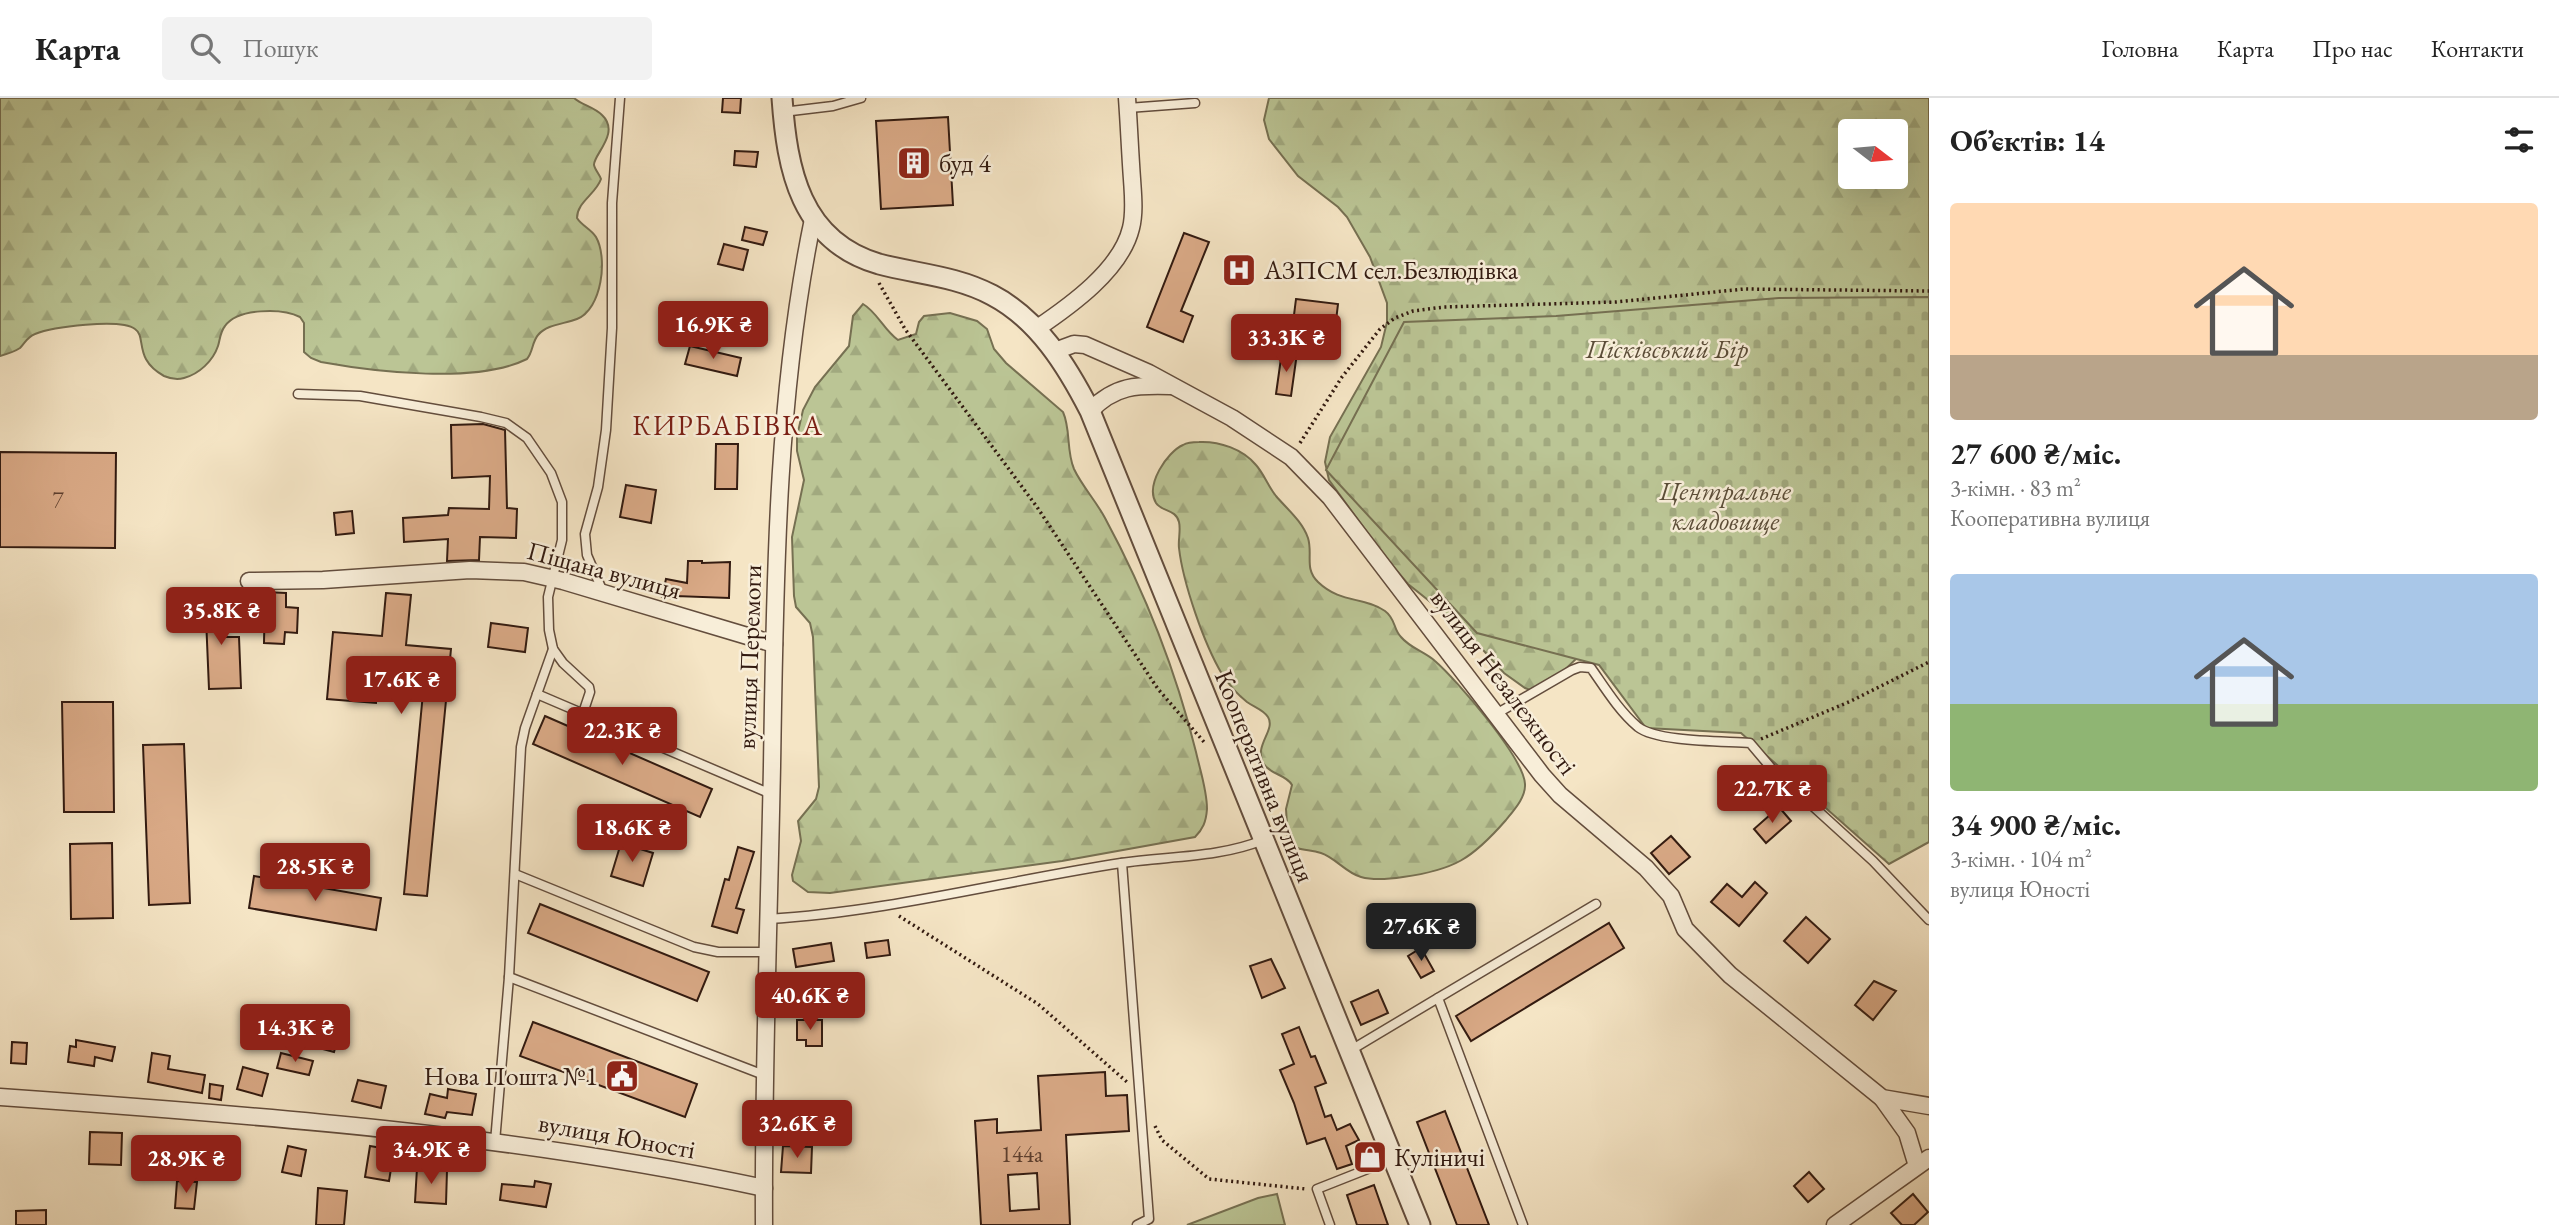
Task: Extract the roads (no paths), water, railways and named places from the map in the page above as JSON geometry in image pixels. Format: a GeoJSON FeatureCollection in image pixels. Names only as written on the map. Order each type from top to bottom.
{"type":"FeatureCollection","features":[{"type":"Feature","properties":{"kind":"street"},"geometry":{"type":"LineString","coordinates":[[1036,328],[1071,304],[1104,273],[1127,241],[1134,210],[1127,103]]}},
{"type":"Feature","properties":{"kind":"street"},"geometry":{"type":"LineString","coordinates":[[782,105],[787,150],[796,186],[813,219]]}},
{"type":"Feature","properties":{"kind":"street","name":"Кооперативна вулиця"},"geometry":{"type":"LineString","coordinates":[[813,219],[829,237],[867,260],[970,285],[1005,303],[1036,328],[1055,351],[1077,386],[1090,411],[1420,1225]]}},
{"type":"Feature","properties":{"kind":"street","name":"вулиця Перемоги"},"geometry":{"type":"LineString","coordinates":[[764,1225],[768,919],[779,515],[791,349],[813,219]]}},
{"type":"Feature","properties":{"kind":"street","name":"вулиця Незалежності"},"geometry":{"type":"LineString","coordinates":[[1055,351],[1074,344],[1085,345],[1173,386],[1231,418],[1292,457],[1331,497],[1560,795],[1646,868],[1671,896],[1685,929],[1710,957],[1882,1098],[1929,1106]]}},
{"type":"Feature","properties":{"kind":"street"},"geometry":{"type":"LineString","coordinates":[[1090,411],[1110,394],[1136,385],[1173,386]]}},
{"type":"Feature","properties":{"kind":"street","name":"Піщана вулиця"},"geometry":{"type":"LineString","coordinates":[[249,581],[323,580],[490,570],[524,572],[603,592],[774,644]]}},
{"type":"Feature","properties":{"kind":"street","name":"вулиця Юності"},"geometry":{"type":"LineString","coordinates":[[0,1097],[245,1116],[495,1142],[575,1153],[764,1188]]}},
{"type":"Feature","properties":{"kind":"street"},"geometry":{"type":"LineString","coordinates":[[1835,1225],[1923,1162],[1907,1133],[1882,1098]]}},
{"type":"Feature","properties":{"kind":"lane"},"geometry":{"type":"LineString","coordinates":[[603,592],[587,555],[584,534],[598,486],[606,430],[612,328],[611,203],[620,98]]}},
{"type":"Feature","properties":{"kind":"lane"},"geometry":{"type":"LineString","coordinates":[[782,105],[863,98]]}},
{"type":"Feature","properties":{"kind":"lane"},"geometry":{"type":"LineString","coordinates":[[1127,103],[1195,103]]}},
{"type":"Feature","properties":{"kind":"lane"},"geometry":{"type":"LineString","coordinates":[[298,394],[360,396],[481,417],[513,427],[527,438],[542,458],[562,502],[562,540],[552,578],[548,609],[553,649],[521,747],[509,977],[495,1142]]}},
{"type":"Feature","properties":{"kind":"lane"},"geometry":{"type":"LineString","coordinates":[[553,649],[563,663],[589,687],[583,713]]}},
{"type":"Feature","properties":{"kind":"lane"},"geometry":{"type":"LineString","coordinates":[[1496,715],[1572,670],[1586,667],[1591,668],[1625,712],[1646,732],[1664,737],[1750,743],[1772,769],[1873,861],[1929,920]]}},
{"type":"Feature","properties":{"kind":"lane"},"geometry":{"type":"LineString","coordinates":[[537,694],[771,794]]}},
{"type":"Feature","properties":{"kind":"lane"},"geometry":{"type":"LineString","coordinates":[[768,919],[817,915],[1122,863],[1238,849],[1263,840]]}},
{"type":"Feature","properties":{"kind":"lane"},"geometry":{"type":"LineString","coordinates":[[1122,863],[1149,1219],[1137,1225]]}},
{"type":"Feature","properties":{"kind":"lane"},"geometry":{"type":"LineString","coordinates":[[515,874],[694,947],[718,952],[768,952]]}},
{"type":"Feature","properties":{"kind":"lane"},"geometry":{"type":"LineString","coordinates":[[1348,1052],[1596,905]]}},
{"type":"Feature","properties":{"kind":"lane"},"geometry":{"type":"LineString","coordinates":[[509,977],[766,1076]]}},
{"type":"Feature","properties":{"kind":"lane"},"geometry":{"type":"LineString","coordinates":[[1438,998],[1523,1225]]}},
{"type":"Feature","properties":{"kind":"lane"},"geometry":{"type":"LineString","coordinates":[[1331,1225],[1317,1189],[1393,1159]]}},
{"type":"Feature","properties":{"kind":"place","name":"буд 4"},"geometry":{"type":"Point","coordinates":[914,163]}},
{"type":"Feature","properties":{"kind":"place","name":"АЗПСМ сел.Безлюдівка"},"geometry":{"type":"Point","coordinates":[1239,270]}},
{"type":"Feature","properties":{"kind":"place","name":"Нова Пошта №1"},"geometry":{"type":"Point","coordinates":[622,1076]}},
{"type":"Feature","properties":{"kind":"place","name":"Куліничі"},"geometry":{"type":"Point","coordinates":[1370,1157]}},
{"type":"Feature","properties":{"kind":"district","name":"КИРБАБІВКА"},"geometry":{"type":"Point","coordinates":[728,425]}},
{"type":"Feature","properties":{"kind":"park label","name":"Пісківський Бір"},"geometry":{"type":"Point","coordinates":[1667,349]}},
{"type":"Feature","properties":{"kind":"park label","name":"Центральне кладовище"},"geometry":{"type":"Point","coordinates":[1725,506]}}]}
